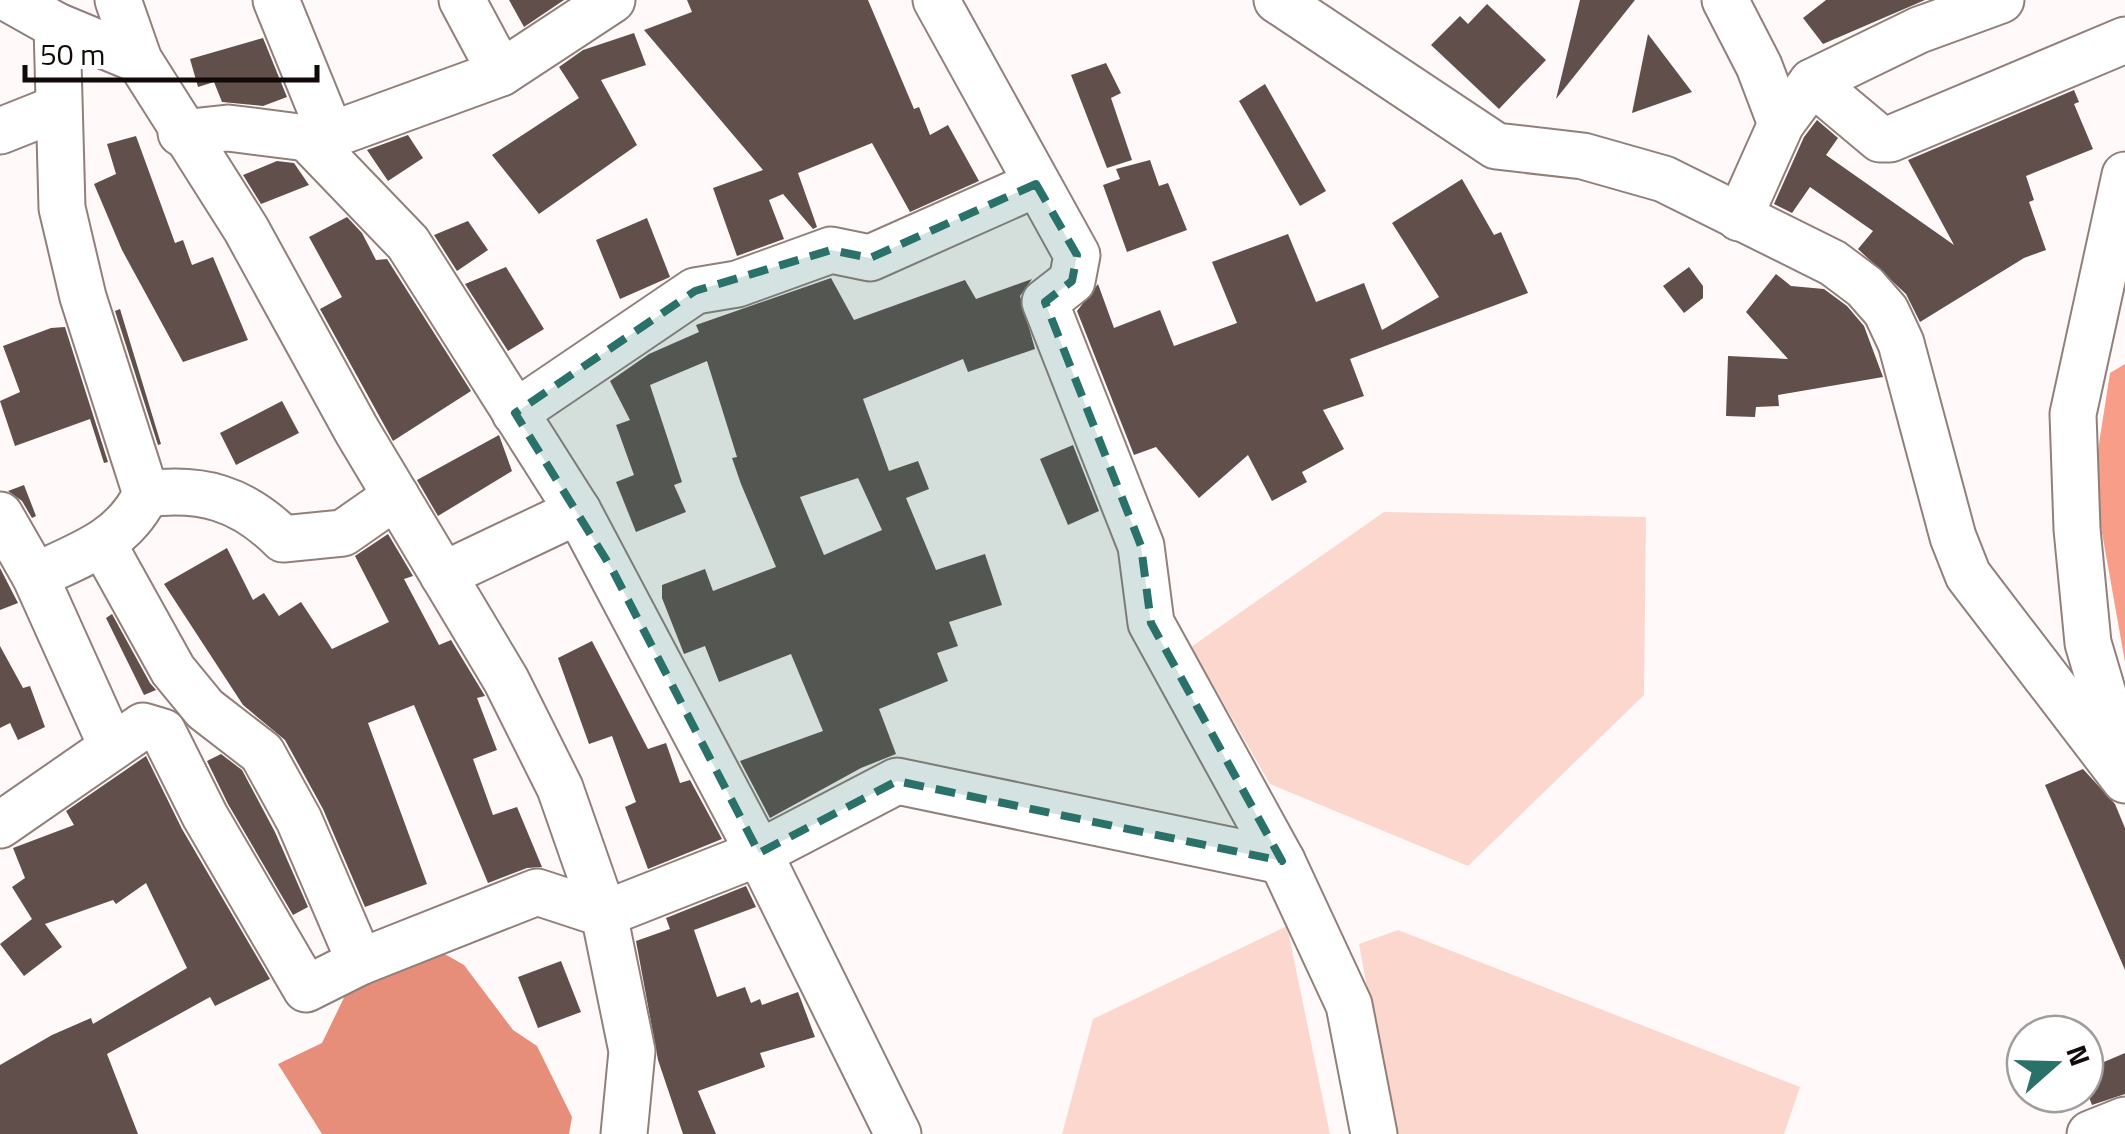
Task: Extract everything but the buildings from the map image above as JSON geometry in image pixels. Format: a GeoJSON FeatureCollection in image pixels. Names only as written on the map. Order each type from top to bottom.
{"type":"FeatureCollection","features":[{"type":"Feature","properties":{"kind":"street"},"geometry":{"type":"LineString","coordinates":[[11,0],[57,26],[139,60]]}},
{"type":"Feature","properties":{"kind":"street"},"geometry":{"type":"LineString","coordinates":[[118,0],[139,60],[181,133],[246,230],[396,496],[506,680],[560,788],[604,914],[632,1051],[624,1134]]}},
{"type":"Feature","properties":{"kind":"street"},"geometry":{"type":"LineString","coordinates":[[276,0],[319,136],[408,243],[578,511],[759,853],[898,1134]]}},
{"type":"Feature","properties":{"kind":"street"},"geometry":{"type":"LineString","coordinates":[[462,0],[501,73]]}},
{"type":"Feature","properties":{"kind":"street"},"geometry":{"type":"LineString","coordinates":[[181,133],[228,128],[319,136],[501,73],[612,0]]}},
{"type":"Feature","properties":{"kind":"street"},"geometry":{"type":"LineString","coordinates":[[936,0],[1076,255],[1072,281],[1046,302],[1141,546],[1151,624],[1282,861],[1350,1004],[1374,1134]]}},
{"type":"Feature","properties":{"kind":"street"},"geometry":{"type":"LineString","coordinates":[[1277,0],[1496,146],[1583,156],[1664,179],[1833,263],[1886,311],[1902,343],[1953,537],[1968,574],[2125,780]]}},
{"type":"Feature","properties":{"kind":"street"},"geometry":{"type":"LineString","coordinates":[[1725,0],[1781,124]]}},
{"type":"Feature","properties":{"kind":"street"},"geometry":{"type":"LineString","coordinates":[[1738,218],[1781,124],[1812,82],[1919,30],[2000,0]]}},
{"type":"Feature","properties":{"kind":"street"},"geometry":{"type":"LineString","coordinates":[[35,576],[103,544],[134,519],[146,494],[83,297],[62,208],[57,26]]}},
{"type":"Feature","properties":{"kind":"street"},"geometry":{"type":"LineString","coordinates":[[1812,82],[1880,139],[1890,139],[2125,40]]}},
{"type":"Feature","properties":{"kind":"street"},"geometry":{"type":"LineString","coordinates":[[0,131],[58,108]]}},
{"type":"Feature","properties":{"kind":"street"},"geometry":{"type":"LineString","coordinates":[[2125,175],[2073,414],[2077,529],[2088,644],[2125,770]]}},
{"type":"Feature","properties":{"kind":"street"},"geometry":{"type":"LineString","coordinates":[[515,413],[695,291],[737,284],[830,250],[870,258],[1036,184]]}},
{"type":"Feature","properties":{"kind":"street"},"geometry":{"type":"LineString","coordinates":[[146,494],[186,489],[203,494],[256,512],[283,538],[343,533],[396,496]]}},
{"type":"Feature","properties":{"kind":"street"},"geometry":{"type":"LineString","coordinates":[[443,574],[578,511]]}},
{"type":"Feature","properties":{"kind":"street"},"geometry":{"type":"LineString","coordinates":[[1,518],[35,576],[112,746]]}},
{"type":"Feature","properties":{"kind":"street"},"geometry":{"type":"LineString","coordinates":[[103,544],[173,670],[205,710],[262,753],[299,820],[360,962]]}},
{"type":"Feature","properties":{"kind":"street"},"geometry":{"type":"LineString","coordinates":[[0,825],[143,726],[163,732],[205,710]]}},
{"type":"Feature","properties":{"kind":"street"},"geometry":{"type":"LineString","coordinates":[[163,732],[205,816],[306,988],[360,962],[537,892],[604,914],[759,853],[896,780],[1282,861]]}},
{"type":"Feature","properties":{"kind":"street"},"geometry":{"type":"LineString","coordinates":[[2090,1134],[2125,1120]]}},
{"type":"Feature","properties":{"kind":"highlighted area"},"geometry":{"type":"Polygon","coordinates":[[[1036,184],[1077,255],[1072,281],[1045,302],[1141,546],[1151,623],[1282,861],[897,781],[759,853],[612,569],[515,413],[695,291],[831,250],[870,258],[1036,184]]]}},
{"type":"Feature","properties":{"kind":"shaded area"},"geometry":{"type":"Polygon","coordinates":[[[2125,364],[2125,662],[2093,482],[2110,373],[2125,364]]]}},
{"type":"Feature","properties":{"kind":"shaded area"},"geometry":{"type":"Polygon","coordinates":[[[1384,512],[1646,517],[1644,695],[1468,866],[1270,784],[1191,647],[1384,512]]]}},
{"type":"Feature","properties":{"kind":"shaded area"},"geometry":{"type":"Polygon","coordinates":[[[1287,926],[1330,1134],[1062,1134],[1093,1019],[1287,926]]]}},
{"type":"Feature","properties":{"kind":"shaded area"},"geometry":{"type":"Polygon","coordinates":[[[1398,930],[1800,1087],[1784,1134],[1394,1134],[1359,944],[1398,930]]]}},
{"type":"Feature","properties":{"kind":"shaded area"},"geometry":{"type":"Polygon","coordinates":[[[427,944],[464,965],[513,1030],[537,1046],[572,1117],[569,1134],[322,1134],[278,1064],[322,1043],[354,977],[427,944]]]}}]}
